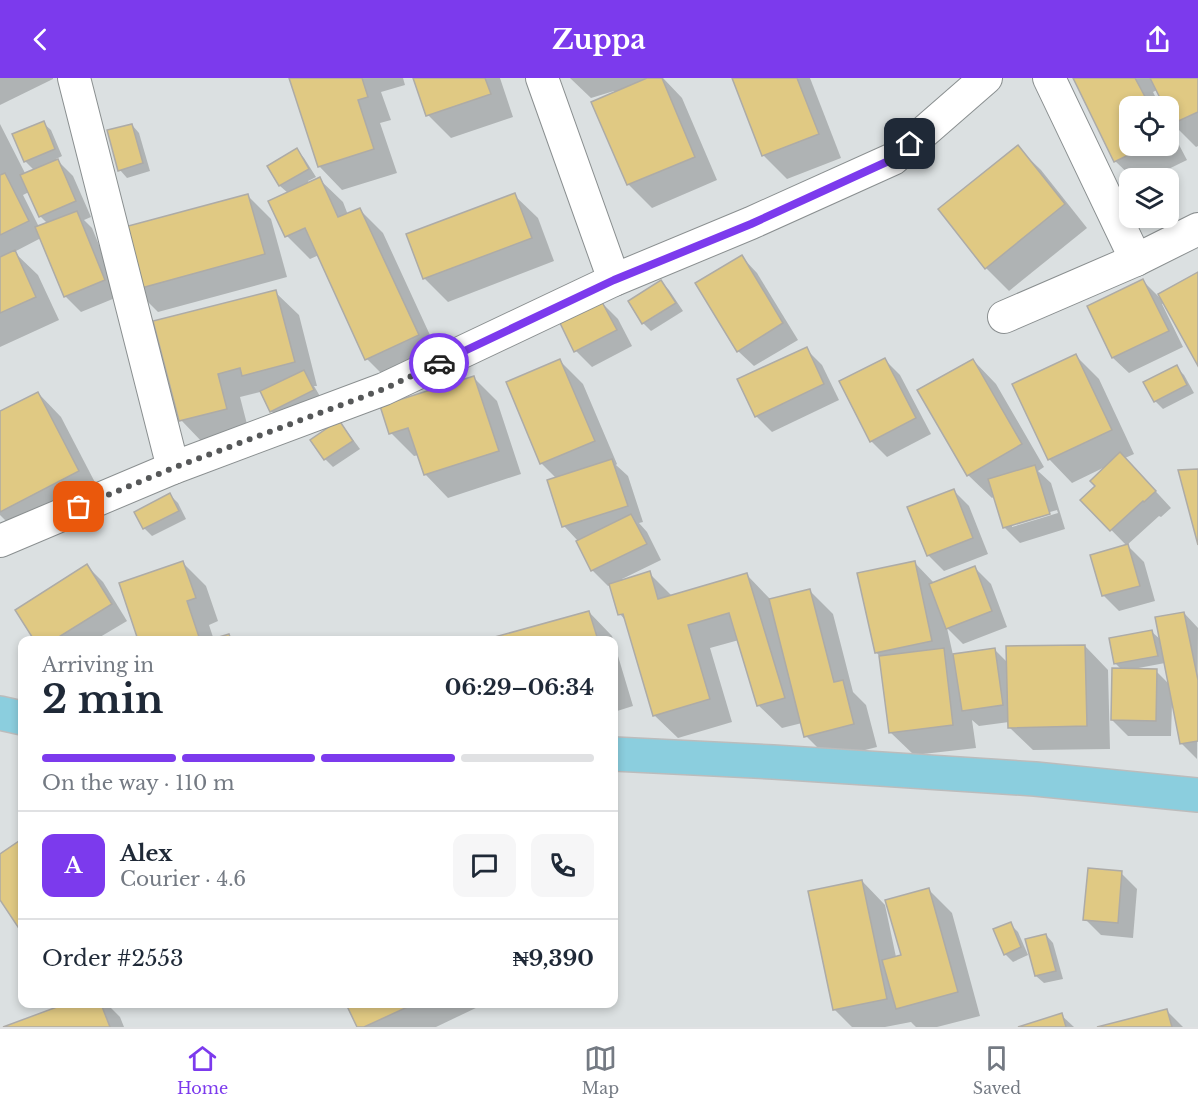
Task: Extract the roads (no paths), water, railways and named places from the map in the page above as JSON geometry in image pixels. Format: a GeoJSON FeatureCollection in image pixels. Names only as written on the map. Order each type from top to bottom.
{"type":"FeatureCollection","features":[{"type":"Feature","properties":{"kind":"main road"},"geometry":{"type":"LineString","coordinates":[[0,713],[18,717]]}},
{"type":"Feature","properties":{"kind":"main road"},"geometry":{"type":"LineString","coordinates":[[0,723],[18,719]]}},
{"type":"Feature","properties":{"kind":"main road"},"geometry":{"type":"LineString","coordinates":[[618,754],[1035,779],[1198,795]]}},
{"type":"Feature","properties":{"kind":"street"},"geometry":{"type":"LineString","coordinates":[[74,78],[173,468]]}},
{"type":"Feature","properties":{"kind":"street"},"geometry":{"type":"LineString","coordinates":[[542,78],[614,280]]}},
{"type":"Feature","properties":{"kind":"street"},"geometry":{"type":"LineString","coordinates":[[1049,78],[1136,260]]}},
{"type":"Feature","properties":{"kind":"street"},"geometry":{"type":"LineString","coordinates":[[0,540],[173,468],[384,389],[614,280],[751,224],[893,159],[981,80]]}},
{"type":"Feature","properties":{"kind":"street"},"geometry":{"type":"LineString","coordinates":[[1004,317],[1136,260],[1198,229]]}}]}
